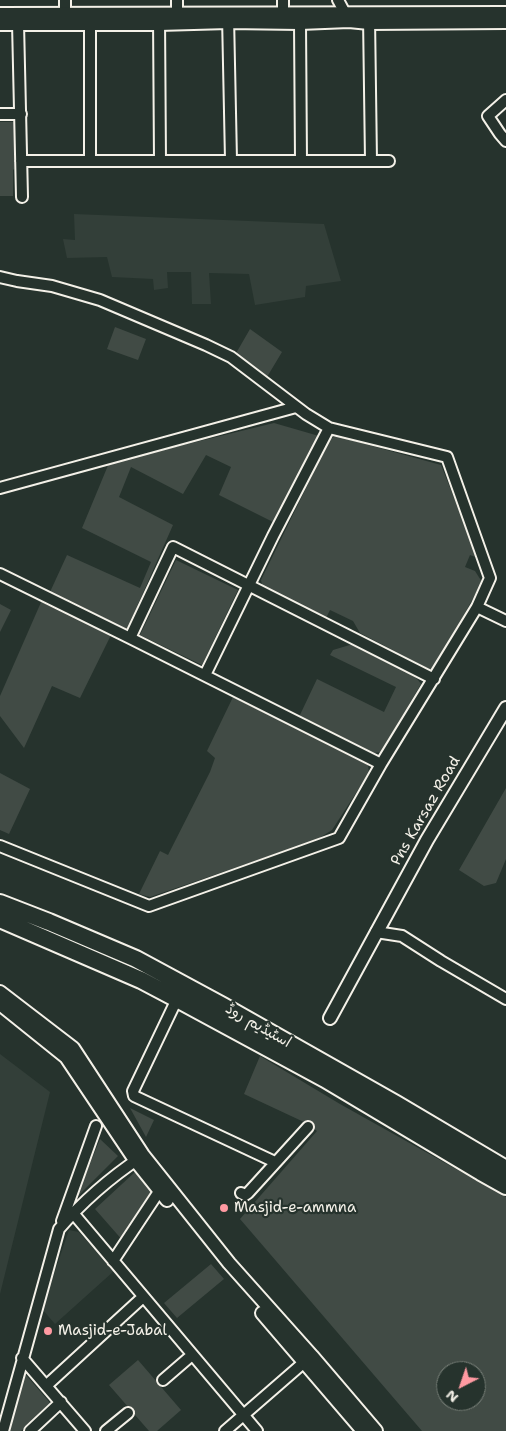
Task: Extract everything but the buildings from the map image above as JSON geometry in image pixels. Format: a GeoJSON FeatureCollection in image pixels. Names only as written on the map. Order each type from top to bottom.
{"type":"FeatureCollection","features":[{"type":"Feature","properties":{"kind":"main road","name":"اسٹیڈیم روڈ"},"geometry":{"type":"LineString","coordinates":[[0,903],[136,959],[232,1010],[506,1169]]}},
{"type":"Feature","properties":{"kind":"main road","name":"اسٹیڈیم روڈ"},"geometry":{"type":"LineString","coordinates":[[0,920],[141,980],[325,1079],[506,1186]]}},
{"type":"Feature","properties":{"kind":"street"},"geometry":{"type":"LineString","coordinates":[[65,0],[73,17]]}},
{"type":"Feature","properties":{"kind":"street"},"geometry":{"type":"LineString","coordinates":[[177,0],[177,13]]}},
{"type":"Feature","properties":{"kind":"street"},"geometry":{"type":"LineString","coordinates":[[338,0],[345,13]]}},
{"type":"Feature","properties":{"kind":"street"},"geometry":{"type":"LineString","coordinates":[[0,24],[18,24],[73,17],[90,24],[159,19],[177,13],[228,18]]}},
{"type":"Feature","properties":{"kind":"street"},"geometry":{"type":"LineString","coordinates":[[0,14],[159,19],[345,13],[369,18],[506,22]]}},
{"type":"Feature","properties":{"kind":"street"},"geometry":{"type":"LineString","coordinates":[[290,14],[349,21],[369,18],[506,13]]}},
{"type":"Feature","properties":{"kind":"street"},"geometry":{"type":"LineString","coordinates":[[290,14],[301,160]]}},
{"type":"Feature","properties":{"kind":"street"},"geometry":{"type":"LineString","coordinates":[[228,18],[231,160]]}},
{"type":"Feature","properties":{"kind":"street"},"geometry":{"type":"LineString","coordinates":[[369,18],[371,161]]}},
{"type":"Feature","properties":{"kind":"street"},"geometry":{"type":"LineString","coordinates":[[159,19],[160,161]]}},
{"type":"Feature","properties":{"kind":"street"},"geometry":{"type":"LineString","coordinates":[[18,24],[22,197]]}},
{"type":"Feature","properties":{"kind":"street"},"geometry":{"type":"LineString","coordinates":[[90,24],[90,161]]}},
{"type":"Feature","properties":{"kind":"street"},"geometry":{"type":"LineString","coordinates":[[506,100],[488,116],[506,141]]}},
{"type":"Feature","properties":{"kind":"street"},"geometry":{"type":"LineString","coordinates":[[0,114],[20,114]]}},
{"type":"Feature","properties":{"kind":"street"},"geometry":{"type":"LineString","coordinates":[[21,161],[389,161]]}},
{"type":"Feature","properties":{"kind":"street"},"geometry":{"type":"LineString","coordinates":[[0,277],[17,282],[52,286],[100,300],[206,344],[231,357],[296,407],[329,428],[447,457],[490,578],[477,607],[339,838],[149,906],[0,846]]}},
{"type":"Feature","properties":{"kind":"street"},"geometry":{"type":"LineString","coordinates":[[0,488],[296,407]]}},
{"type":"Feature","properties":{"kind":"street"},"geometry":{"type":"LineString","coordinates":[[205,676],[248,585],[329,428]]}},
{"type":"Feature","properties":{"kind":"street"},"geometry":{"type":"LineString","coordinates":[[130,638],[174,547],[434,678]]}},
{"type":"Feature","properties":{"kind":"street"},"geometry":{"type":"LineString","coordinates":[[0,574],[382,764]]}},
{"type":"Feature","properties":{"kind":"street"},"geometry":{"type":"LineString","coordinates":[[477,607],[506,621]]}},
{"type":"Feature","properties":{"kind":"street","name":"Pns Karsaz Road"},"geometry":{"type":"LineString","coordinates":[[330,1018],[427,840],[506,708]]}},
{"type":"Feature","properties":{"kind":"street"},"geometry":{"type":"LineString","coordinates":[[376,932],[402,936],[506,999]]}},
{"type":"Feature","properties":{"kind":"street"},"geometry":{"type":"LineString","coordinates":[[0,992],[73,1048],[160,1190],[308,1359],[376,1431]]}},
{"type":"Feature","properties":{"kind":"street"},"geometry":{"type":"LineString","coordinates":[[177,999],[133,1091],[134,1096],[275,1162]]}},
{"type":"Feature","properties":{"kind":"street"},"geometry":{"type":"LineString","coordinates":[[0,1004],[66,1056],[139,1158],[226,1266]]}},
{"type":"Feature","properties":{"kind":"street"},"geometry":{"type":"LineString","coordinates":[[3,1431],[22,1358],[60,1229],[96,1126]]}},
{"type":"Feature","properties":{"kind":"street"},"geometry":{"type":"LineString","coordinates":[[241,1194],[248,1193],[308,1127]]}},
{"type":"Feature","properties":{"kind":"street"},"geometry":{"type":"LineString","coordinates":[[60,1229],[72,1213],[127,1165],[139,1158]]}},
{"type":"Feature","properties":{"kind":"street"},"geometry":{"type":"LineString","coordinates":[[113,1261],[160,1190]]}},
{"type":"Feature","properties":{"kind":"street"},"geometry":{"type":"LineString","coordinates":[[72,1213],[257,1431]]}},
{"type":"Feature","properties":{"kind":"street"},"geometry":{"type":"LineString","coordinates":[[47,1385],[143,1297]]}},
{"type":"Feature","properties":{"kind":"street"},"geometry":{"type":"LineString","coordinates":[[163,1380],[192,1355]]}},
{"type":"Feature","properties":{"kind":"street"},"geometry":{"type":"LineString","coordinates":[[22,1358],[86,1431]]}},
{"type":"Feature","properties":{"kind":"street"},"geometry":{"type":"LineString","coordinates":[[224,1431],[308,1359]]}},
{"type":"Feature","properties":{"kind":"street"},"geometry":{"type":"LineString","coordinates":[[308,1359],[363,1431]]}},
{"type":"Feature","properties":{"kind":"street"},"geometry":{"type":"LineString","coordinates":[[30,1431],[61,1402]]}},
{"type":"Feature","properties":{"kind":"street"},"geometry":{"type":"LineString","coordinates":[[106,1431],[128,1413]]}},
{"type":"Feature","properties":{"kind":"shaded area"},"geometry":{"type":"Polygon","coordinates":[[[0,122],[16,122],[13,196],[0,196],[0,122]]]}},
{"type":"Feature","properties":{"kind":"shaded area"},"geometry":{"type":"Polygon","coordinates":[[[74,214],[324,224],[341,281],[306,286],[305,297],[255,305],[249,274],[209,273],[211,304],[192,304],[191,272],[167,272],[168,288],[154,290],[153,279],[112,277],[107,257],[67,258],[63,239],[75,240],[74,214]]]}},
{"type":"Feature","properties":{"kind":"shaded area"},"geometry":{"type":"Polygon","coordinates":[[[115,327],[146,339],[138,360],[107,349],[115,327]]]}},
{"type":"Feature","properties":{"kind":"shaded area"},"geometry":{"type":"Polygon","coordinates":[[[250,329],[282,352],[267,377],[235,355],[250,329]]]}},
{"type":"Feature","properties":{"kind":"shaded area"},"geometry":{"type":"Polygon","coordinates":[[[274,423],[319,436],[275,523],[219,495],[231,467],[206,455],[183,494],[131,467],[119,497],[173,525],[127,629],[50,592],[67,555],[140,588],[151,562],[82,528],[109,463],[274,423]]]}},
{"type":"Feature","properties":{"kind":"shaded area"},"geometry":{"type":"Polygon","coordinates":[[[336,436],[441,465],[478,558],[470,555],[465,567],[475,571],[482,582],[433,671],[360,633],[353,621],[330,610],[326,618],[262,585],[261,580],[330,439],[336,436]]]}},
{"type":"Feature","properties":{"kind":"shaded area"},"geometry":{"type":"Polygon","coordinates":[[[176,560],[238,590],[202,665],[140,635],[176,560]]]}},
{"type":"Feature","properties":{"kind":"shaded area"},"geometry":{"type":"Polygon","coordinates":[[[42,600],[111,635],[80,698],[52,686],[24,748],[0,716],[0,696],[42,600]]]}},
{"type":"Feature","properties":{"kind":"shaded area"},"geometry":{"type":"Polygon","coordinates":[[[0,604],[11,610],[0,632],[0,604]]]}},
{"type":"Feature","properties":{"kind":"shaded area"},"geometry":{"type":"Polygon","coordinates":[[[353,644],[400,666],[421,684],[381,752],[374,753],[369,751],[299,717],[317,679],[384,712],[396,687],[330,655],[333,650],[353,644]]]}},
{"type":"Feature","properties":{"kind":"shaded area"},"geometry":{"type":"Polygon","coordinates":[[[233,697],[368,765],[369,773],[332,830],[316,840],[150,897],[139,894],[160,851],[168,855],[210,772],[215,758],[207,751],[233,697]]]}},
{"type":"Feature","properties":{"kind":"shaded area"},"geometry":{"type":"Polygon","coordinates":[[[0,773],[30,789],[9,834],[0,830],[0,773]]]}},
{"type":"Feature","properties":{"kind":"shaded area"},"geometry":{"type":"Polygon","coordinates":[[[506,788],[506,859],[496,883],[484,886],[459,870],[506,788]]]}},
{"type":"Feature","properties":{"kind":"shaded area"},"geometry":{"type":"Polygon","coordinates":[[[0,1054],[50,1092],[0,1294],[0,1054]]]}},
{"type":"Feature","properties":{"kind":"shaded area"},"geometry":{"type":"Polygon","coordinates":[[[260,1056],[340,1104],[506,1197],[506,1431],[422,1431],[240,1219],[317,1131],[306,1123],[244,1094],[260,1056]]]}},
{"type":"Feature","properties":{"kind":"shaded area"},"geometry":{"type":"Polygon","coordinates":[[[130,1108],[154,1120],[146,1137],[130,1108]]]}},
{"type":"Feature","properties":{"kind":"shaded area"},"geometry":{"type":"Polygon","coordinates":[[[100,1139],[118,1156],[76,1198],[100,1139]]]}},
{"type":"Feature","properties":{"kind":"shaded area"},"geometry":{"type":"Polygon","coordinates":[[[135,1172],[155,1195],[124,1242],[95,1209],[135,1172]]]}},
{"type":"Feature","properties":{"kind":"shaded area"},"geometry":{"type":"Polygon","coordinates":[[[69,1230],[79,1232],[114,1271],[55,1324],[42,1309],[69,1230]]]}},
{"type":"Feature","properties":{"kind":"shaded area"},"geometry":{"type":"Polygon","coordinates":[[[211,1264],[224,1279],[177,1318],[164,1303],[211,1264]]]}},
{"type":"Feature","properties":{"kind":"shaded area"},"geometry":{"type":"Polygon","coordinates":[[[138,1360],[181,1410],[157,1431],[149,1431],[109,1385],[138,1360]]]}},
{"type":"Feature","properties":{"kind":"shaded area"},"geometry":{"type":"Polygon","coordinates":[[[20,1368],[51,1404],[21,1431],[3,1431],[20,1368]]]}},
{"type":"Feature","properties":{"kind":"place","name":"Masjid-e-ammna"},"geometry":{"type":"Point","coordinates":[224,1208]}},
{"type":"Feature","properties":{"kind":"place","name":"Masjid-e-Jabal"},"geometry":{"type":"Point","coordinates":[48,1331]}}]}
